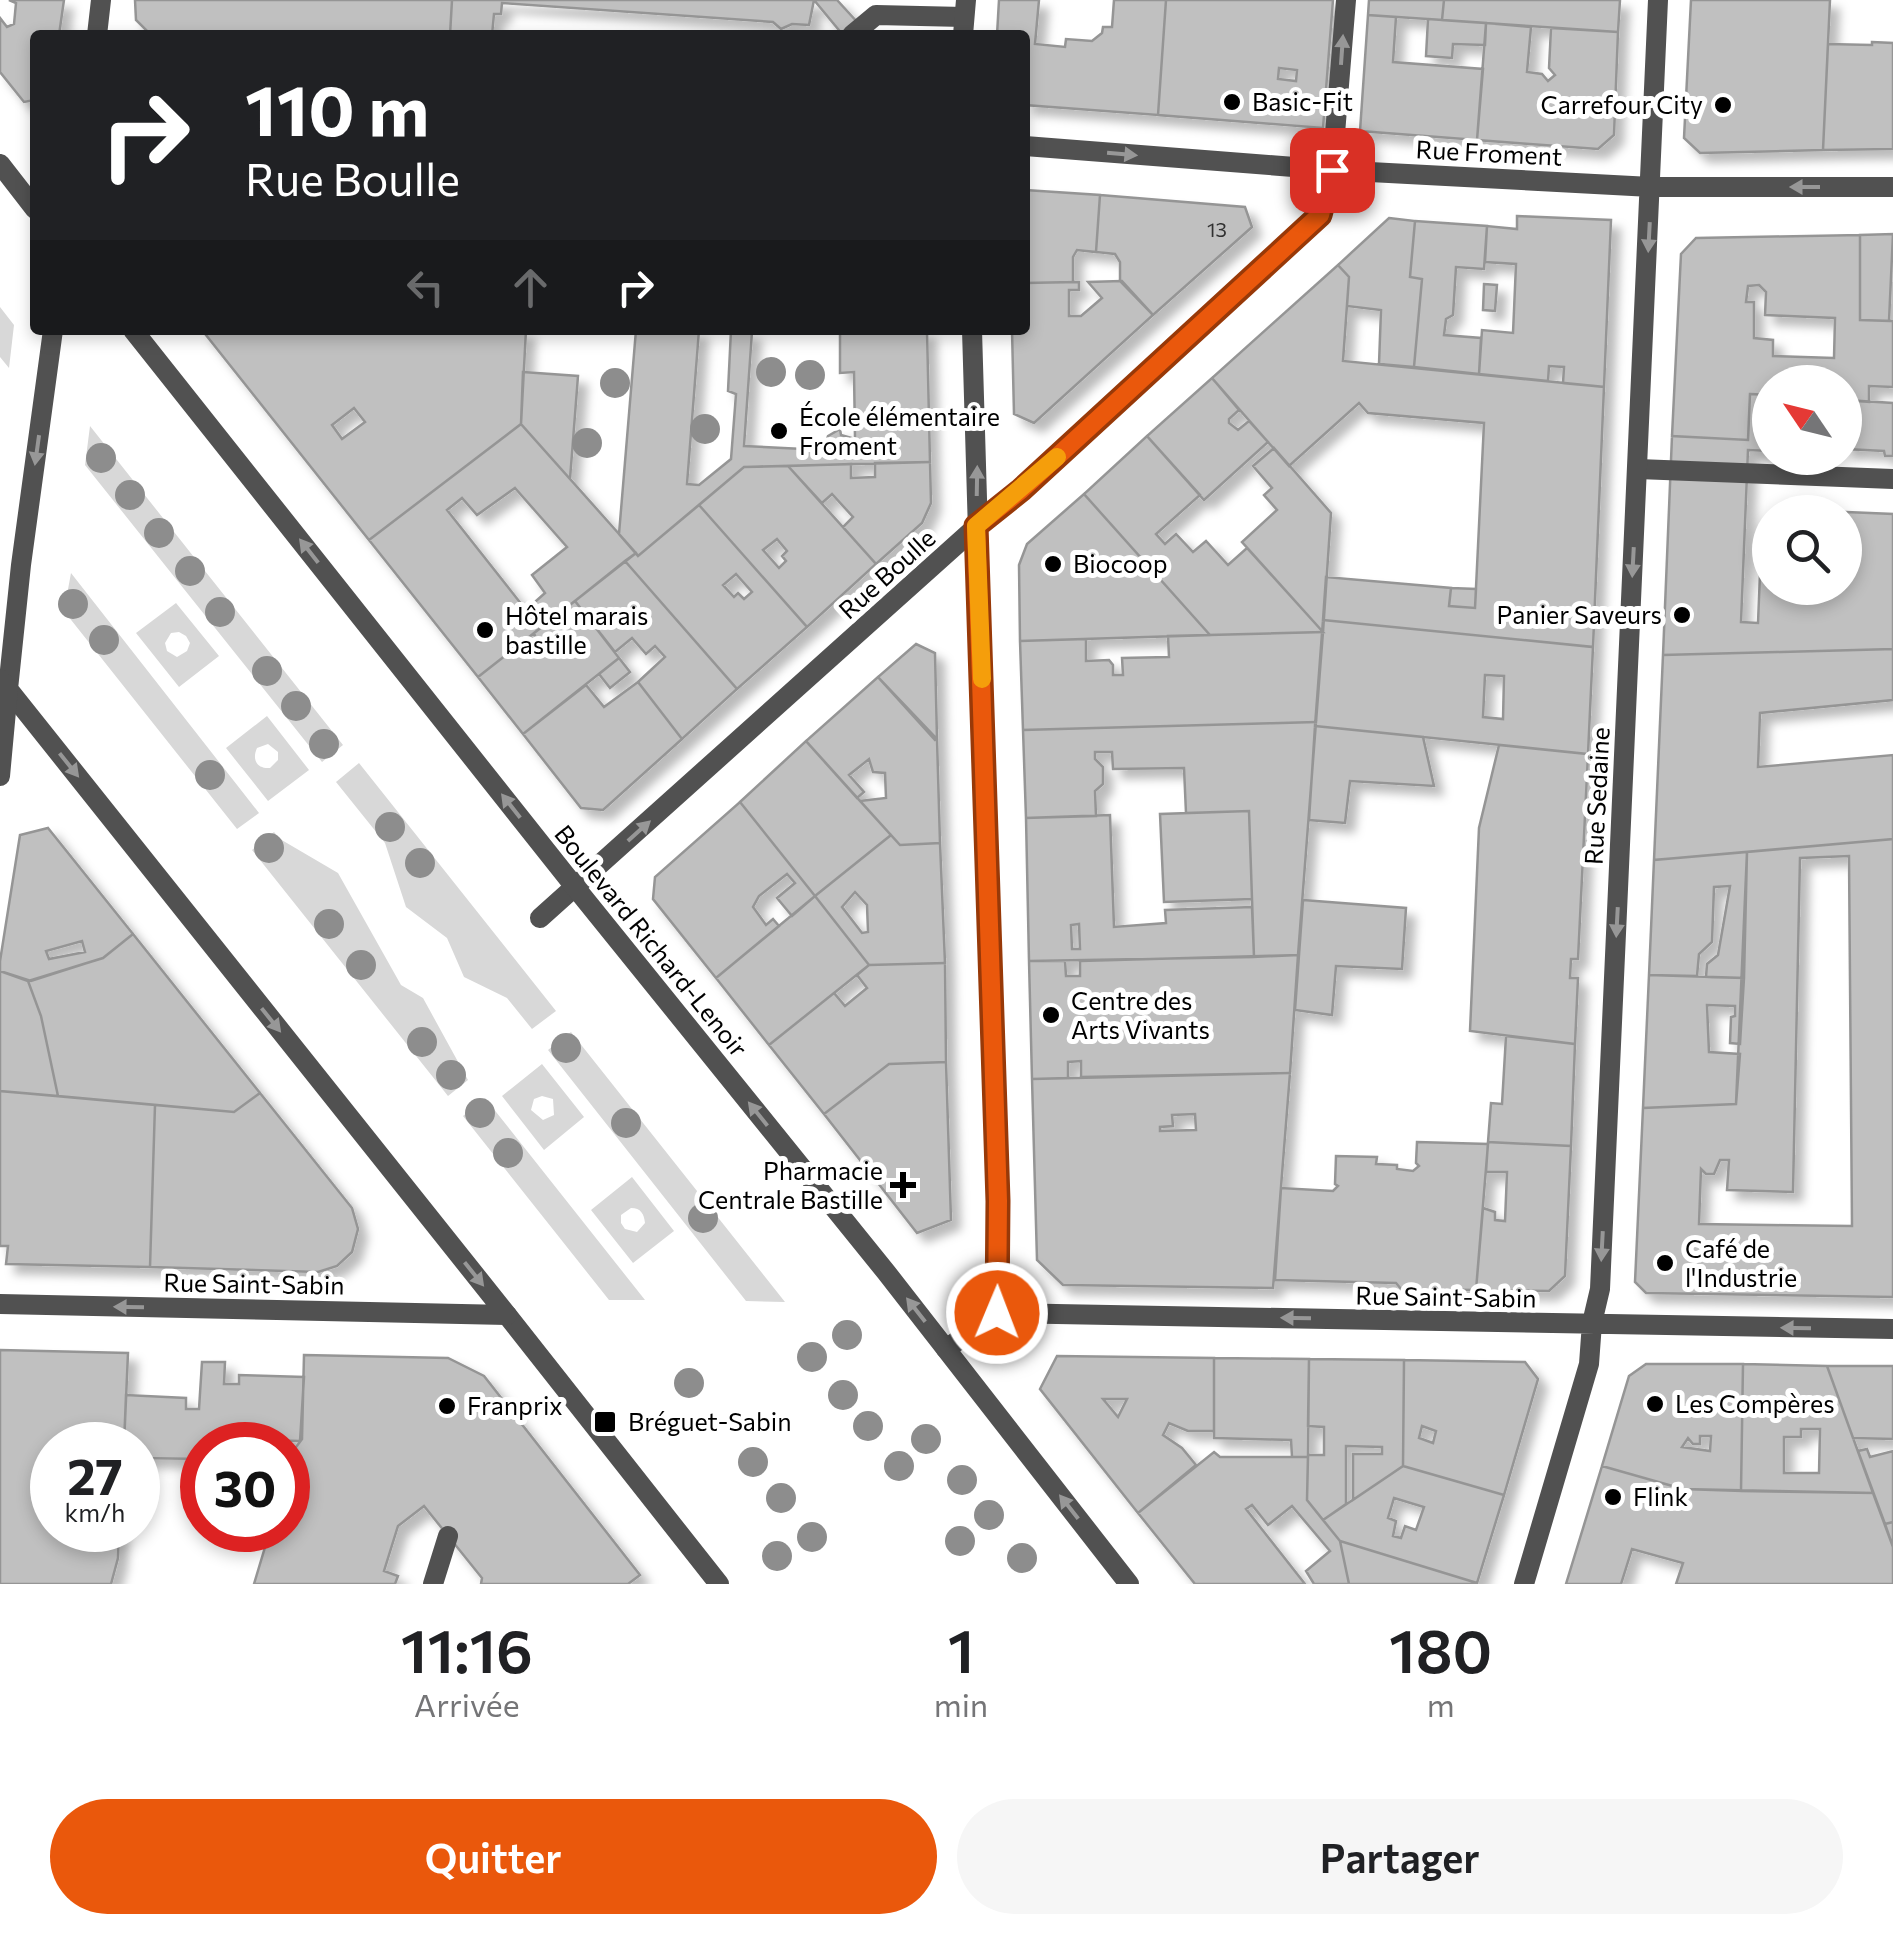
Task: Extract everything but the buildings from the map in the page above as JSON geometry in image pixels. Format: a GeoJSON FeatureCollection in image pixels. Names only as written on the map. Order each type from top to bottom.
{"type":"FeatureCollection","features":[{"type":"Feature","properties":{"kind":"street"},"geometry":{"type":"LineString","coordinates":[[97,30],[102,0]]}},
{"type":"Feature","properties":{"kind":"street","name":"Rue Boulle"},"geometry":{"type":"LineString","coordinates":[[540,918],[976,526],[1021,490],[1320,215],[1332,170],[1346,0]]}},
{"type":"Feature","properties":{"kind":"street","name":"Rue Sedaine"},"geometry":{"type":"LineString","coordinates":[[1524,1584],[1589,1364],[1600,1289],[1658,0]]}},
{"type":"Feature","properties":{"kind":"street"},"geometry":{"type":"LineString","coordinates":[[858,30],[876,16],[964,17]]}},
{"type":"Feature","properties":{"kind":"street","name":"Rue Froment"},"geometry":{"type":"LineString","coordinates":[[1030,146],[1332,170],[1651,187],[1893,187]]}},
{"type":"Feature","properties":{"kind":"street"},"geometry":{"type":"LineString","coordinates":[[0,164],[30,203]]}},
{"type":"Feature","properties":{"kind":"street"},"geometry":{"type":"LineString","coordinates":[[0,776],[4,684],[53,335]]}},
{"type":"Feature","properties":{"kind":"street","name":"Boulevard Richard-Lenoir"},"geometry":{"type":"LineString","coordinates":[[138,335],[1129,1584]]}},
{"type":"Feature","properties":{"kind":"street"},"geometry":{"type":"LineString","coordinates":[[946,1349],[997,1313],[998,1200],[972,335]]}},
{"type":"Feature","properties":{"kind":"street"},"geometry":{"type":"LineString","coordinates":[[1638,470],[1893,480]]}},
{"type":"Feature","properties":{"kind":"street"},"geometry":{"type":"LineString","coordinates":[[4,684],[719,1584]]}},
{"type":"Feature","properties":{"kind":"street","name":"Rue Saint-Sabin"},"geometry":{"type":"LineString","coordinates":[[0,1304],[506,1315]]}},
{"type":"Feature","properties":{"kind":"street","name":"Rue Saint-Sabin"},"geometry":{"type":"LineString","coordinates":[[997,1313],[1893,1330]]}},
{"type":"Feature","properties":{"kind":"street"},"geometry":{"type":"LineString","coordinates":[[434,1584],[448,1536]]}},
{"type":"Feature","properties":{"kind":"shaded area"},"geometry":{"type":"Polygon","coordinates":[[[0,307],[14,325],[9,368],[0,357],[0,307]]]}},
{"type":"Feature","properties":{"kind":"shaded area"},"geometry":{"type":"Polygon","coordinates":[[[90,426],[343,745],[322,762],[85,465],[90,426]]]}},
{"type":"Feature","properties":{"kind":"shaded area"},"geometry":{"type":"Polygon","coordinates":[[[71,573],[259,813],[237,829],[64,611],[71,573]]]}},
{"type":"Feature","properties":{"kind":"shaded area"},"geometry":{"type":"Polygon","coordinates":[[[176,603],[219,656],[179,687],[136,633],[176,603]],[[171,633],[165,643],[167,651],[177,657],[187,651],[190,643],[186,636],[171,633]]]}},
{"type":"Feature","properties":{"kind":"shaded area"},"geometry":{"type":"Polygon","coordinates":[[[267,716],[309,770],[268,801],[226,748],[267,716]],[[268,744],[257,748],[256,762],[270,768],[278,760],[278,752],[268,744]]]}},
{"type":"Feature","properties":{"kind":"shaded area"},"geometry":{"type":"Polygon","coordinates":[[[359,763],[556,1011],[532,1029],[507,998],[464,977],[447,938],[406,907],[385,843],[336,782],[359,763]]]}},
{"type":"Feature","properties":{"kind":"shaded area"},"geometry":{"type":"Polygon","coordinates":[[[274,832],[338,873],[401,985],[423,998],[468,1080],[448,1096],[252,850],[274,832]]]}},
{"type":"Feature","properties":{"kind":"shaded area"},"geometry":{"type":"Polygon","coordinates":[[[571,1032],[785,1302],[746,1301],[548,1050],[571,1032]]]}},
{"type":"Feature","properties":{"kind":"shaded area"},"geometry":{"type":"Polygon","coordinates":[[[542,1064],[584,1117],[544,1150],[502,1096],[542,1064]],[[534,1099],[531,1110],[543,1120],[554,1115],[553,1099],[534,1099]]]}},
{"type":"Feature","properties":{"kind":"shaded area"},"geometry":{"type":"Polygon","coordinates":[[[485,1098],[645,1300],[609,1300],[463,1116],[485,1098]]]}},
{"type":"Feature","properties":{"kind":"shaded area"},"geometry":{"type":"Polygon","coordinates":[[[632,1177],[674,1231],[633,1263],[591,1210],[632,1177]],[[634,1208],[621,1215],[621,1223],[625,1229],[637,1232],[645,1223],[641,1212],[634,1208]]]}},
{"type":"Feature","properties":{"kind":"slow traffic"},"geometry":{"type":"LineString","coordinates":[[982,679],[976,526],[1057,457]]}},
{"type":"Feature","properties":{"kind":"place","name":"Basic-Fit"},"geometry":{"type":"Point","coordinates":[1232,102]}},
{"type":"Feature","properties":{"kind":"place","name":"Carrefour City"},"geometry":{"type":"Point","coordinates":[1723,105]}},
{"type":"Feature","properties":{"kind":"place","name":"École élémentaire Froment"},"geometry":{"type":"Point","coordinates":[779,431]}},
{"type":"Feature","properties":{"kind":"place","name":"Biocoop"},"geometry":{"type":"Point","coordinates":[1053,564]}},
{"type":"Feature","properties":{"kind":"place","name":"Panier Saveurs"},"geometry":{"type":"Point","coordinates":[1682,615]}},
{"type":"Feature","properties":{"kind":"place","name":"Hôtel marais bastille"},"geometry":{"type":"Point","coordinates":[485,630]}},
{"type":"Feature","properties":{"kind":"place","name":"Centre des Arts Vivants"},"geometry":{"type":"Point","coordinates":[1051,1015]}},
{"type":"Feature","properties":{"kind":"place","name":"Pharmacie Centrale Bastille"},"geometry":{"type":"Point","coordinates":[903,1185]}},
{"type":"Feature","properties":{"kind":"place","name":"Café de l'Industrie"},"geometry":{"type":"Point","coordinates":[1665,1263]}},
{"type":"Feature","properties":{"kind":"place","name":"Les Compères"},"geometry":{"type":"Point","coordinates":[1655,1404]}},
{"type":"Feature","properties":{"kind":"place","name":"Franprix"},"geometry":{"type":"Point","coordinates":[447,1406]}},
{"type":"Feature","properties":{"kind":"place","name":"Bréguet-Sabin"},"geometry":{"type":"Point","coordinates":[605,1422]}},
{"type":"Feature","properties":{"kind":"place","name":"Flink"},"geometry":{"type":"Point","coordinates":[1613,1497]}},
{"type":"Feature","properties":{"kind":"route"},"geometry":{"type":"LineString","coordinates":[[997,1313],[998,1201],[976,526],[1021,490],[1320,215],[1332,170]]}}]}
